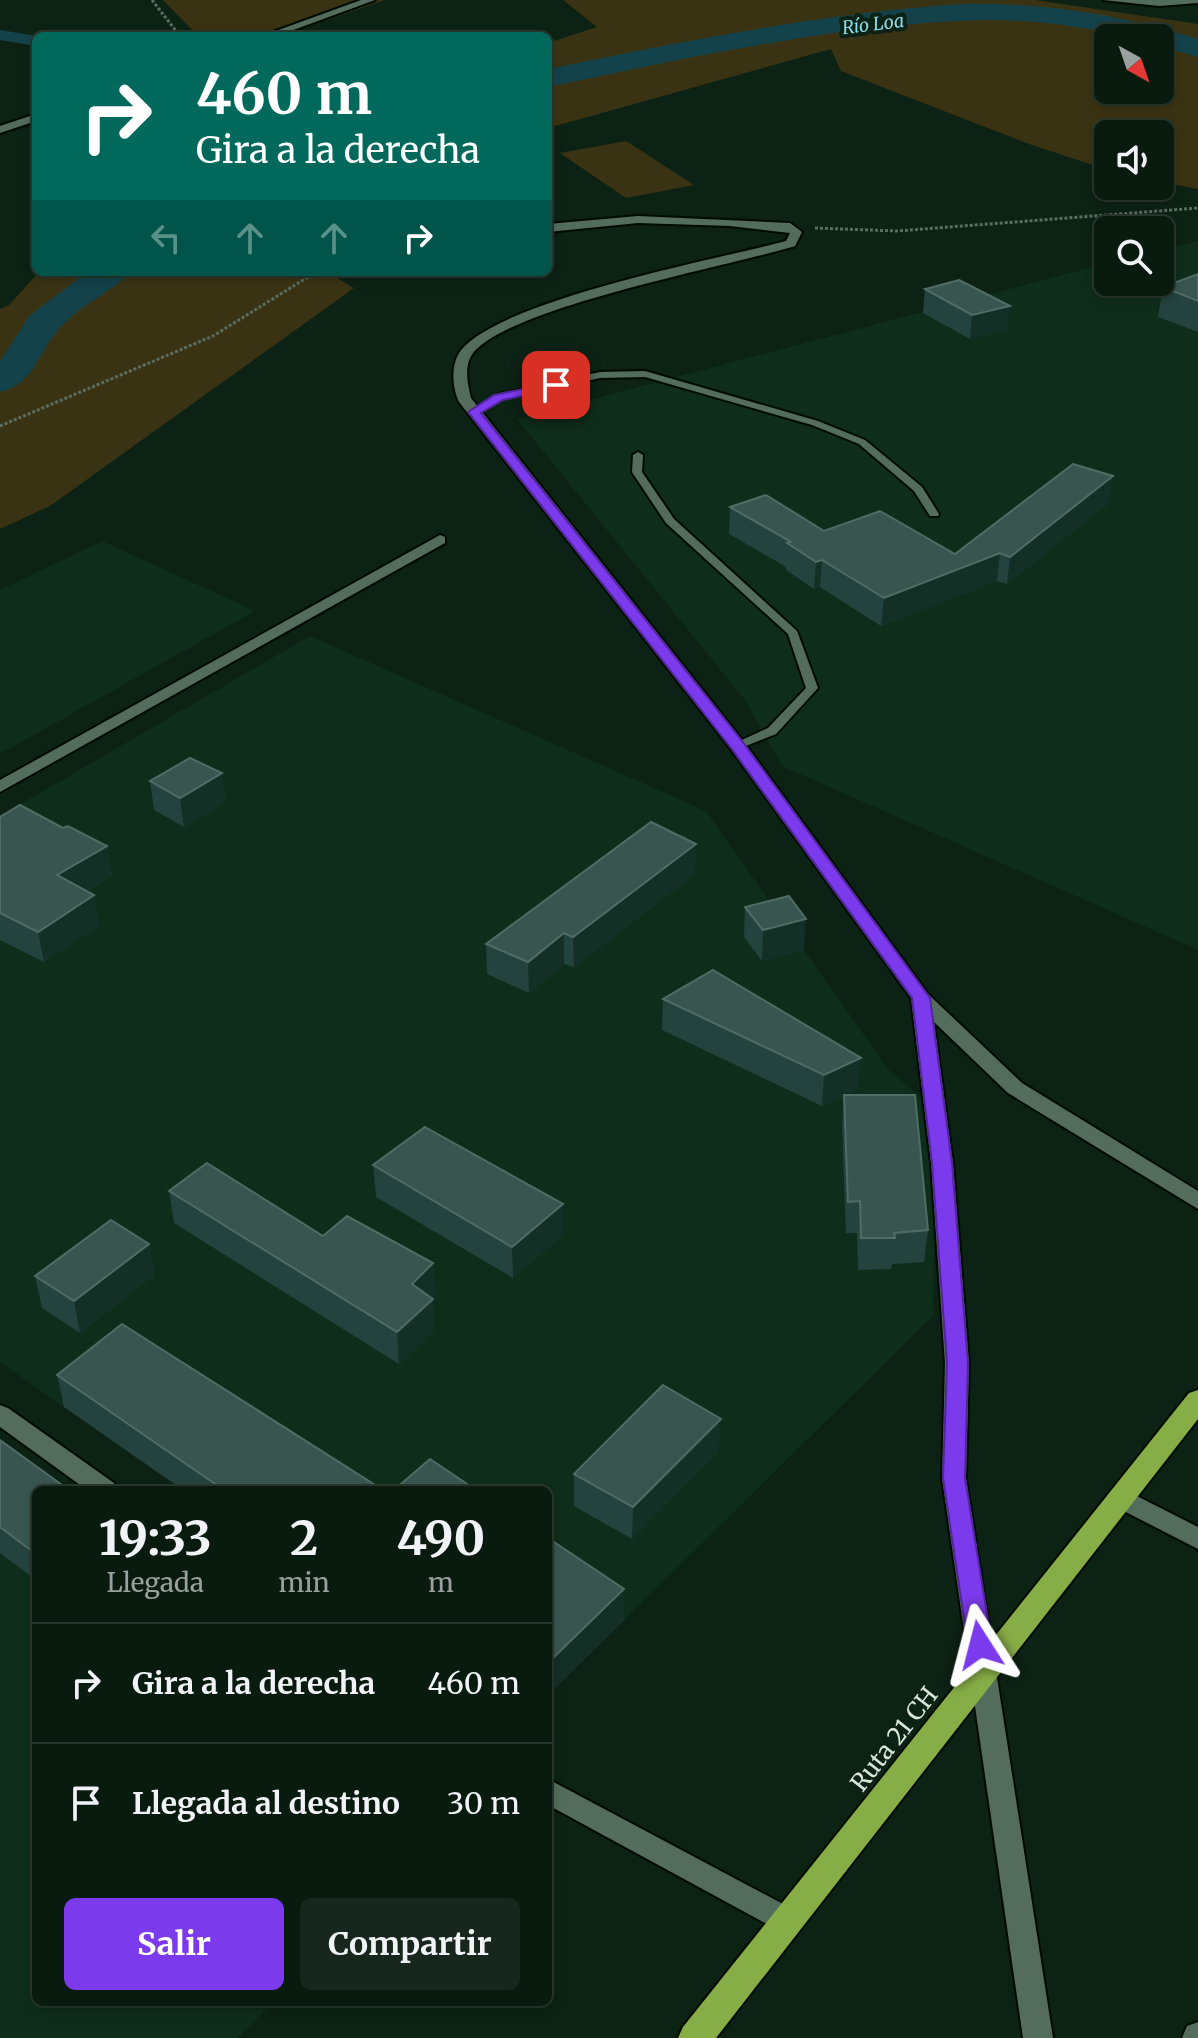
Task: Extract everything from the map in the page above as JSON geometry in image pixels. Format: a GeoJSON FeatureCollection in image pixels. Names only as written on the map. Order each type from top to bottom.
{"type":"FeatureCollection","features":[{"type":"Feature","properties":{"kind":"highway","name":"Ruta 21 CH"},"geometry":{"type":"LineString","coordinates":[[695,2038],[1198,1400]]}},
{"type":"Feature","properties":{"kind":"street"},"geometry":{"type":"LineString","coordinates":[[278,32],[370,0]]}},
{"type":"Feature","properties":{"kind":"street"},"geometry":{"type":"LineString","coordinates":[[1108,0],[1159,3],[1198,0]]}},
{"type":"Feature","properties":{"kind":"street"},"geometry":{"type":"LineString","coordinates":[[0,130],[32,118]]}},
{"type":"Feature","properties":{"kind":"street"},"geometry":{"type":"LineString","coordinates":[[552,227],[574,223],[683,220],[790,227],[796,232],[791,243],[549,306],[503,327],[467,350],[459,375],[464,399],[737,745],[921,998],[1015,1088],[1198,1201]]}},
{"type":"Feature","properties":{"kind":"street"},"geometry":{"type":"LineString","coordinates":[[0,787],[440,540]]}},
{"type":"Feature","properties":{"kind":"street"},"geometry":{"type":"LineString","coordinates":[[921,998],[942,1163],[957,1363],[954,1478],[1038,2038]]}},
{"type":"Feature","properties":{"kind":"street"},"geometry":{"type":"LineString","coordinates":[[0,1414],[99,1486]]}},
{"type":"Feature","properties":{"kind":"street"},"geometry":{"type":"LineString","coordinates":[[1121,1498],[1198,1539]]}},
{"type":"Feature","properties":{"kind":"street"},"geometry":{"type":"LineString","coordinates":[[552,1793],[788,1921]]}},
{"type":"Feature","properties":{"kind":"lane"},"geometry":{"type":"LineString","coordinates":[[474,412],[499,397],[600,375],[645,374],[815,423],[862,442],[918,489],[934,514]]}},
{"type":"Feature","properties":{"kind":"lane"},"geometry":{"type":"LineString","coordinates":[[638,455],[637,472],[670,521],[793,633],[812,688],[772,731],[737,745]]}},
{"type":"Feature","properties":{"kind":"path"},"geometry":{"type":"LineString","coordinates":[[152,0],[177,32]]}},
{"type":"Feature","properties":{"kind":"path"},"geometry":{"type":"LineString","coordinates":[[790,227],[897,231],[1198,208]]}},
{"type":"Feature","properties":{"kind":"path"},"geometry":{"type":"LineString","coordinates":[[0,426],[213,336],[310,276]]}},
{"type":"Feature","properties":{"kind":"shaded area"},"geometry":{"type":"Polygon","coordinates":[[[163,0],[385,0],[293,32],[194,32],[163,0]]]}},
{"type":"Feature","properties":{"kind":"shaded area"},"geometry":{"type":"Polygon","coordinates":[[[563,0],[1035,0],[1198,24],[1198,189],[1174,185],[1174,120],[1094,120],[1094,165],[1029,144],[841,71],[831,49],[552,127],[552,42],[597,27],[563,0]]]}},
{"type":"Feature","properties":{"kind":"shaded area"},"geometry":{"type":"Polygon","coordinates":[[[626,141],[694,185],[626,198],[560,153],[626,141]]]}},
{"type":"Feature","properties":{"kind":"shaded area"},"geometry":{"type":"Polygon","coordinates":[[[1198,241],[1198,950],[782,766],[744,699],[517,419],[1094,267],[1094,296],[1174,296],[1174,247],[1198,241]]]}},
{"type":"Feature","properties":{"kind":"shaded area"},"geometry":{"type":"Polygon","coordinates":[[[35,276],[334,276],[354,288],[50,506],[0,529],[0,309],[9,305],[35,276]]]}},
{"type":"Feature","properties":{"kind":"shaded area"},"geometry":{"type":"Polygon","coordinates":[[[102,541],[255,611],[0,754],[0,590],[102,541]]]}},
{"type":"Feature","properties":{"kind":"shaded area"},"geometry":{"type":"Polygon","coordinates":[[[310,636],[706,811],[888,1069],[936,1110],[933,1316],[552,1691],[552,1486],[177,1486],[0,1362],[0,816],[310,636]]]}},
{"type":"Feature","properties":{"kind":"shaded area"},"geometry":{"type":"Polygon","coordinates":[[[0,1466],[32,1490],[32,2006],[269,2006],[238,2038],[0,2038],[0,1466]]]}},
{"type":"Feature","properties":{"kind":"building"},"geometry":{"type":"Polygon","coordinates":[[[1198,274],[1198,301],[1174,291],[1174,283],[1198,274]]]}},
{"type":"Feature","properties":{"kind":"building"},"geometry":{"type":"Polygon","coordinates":[[[959,280],[1010,306],[972,315],[925,289],[959,280]]]}},
{"type":"Feature","properties":{"kind":"building"},"geometry":{"type":"Polygon","coordinates":[[[1073,464],[1113,476],[1010,557],[1000,553],[884,598],[822,560],[816,562],[787,543],[791,542],[730,507],[766,495],[824,531],[880,511],[955,554],[1073,464]]]}},
{"type":"Feature","properties":{"kind":"building"},"geometry":{"type":"Polygon","coordinates":[[[190,758],[222,773],[180,798],[150,781],[190,758]]]}},
{"type":"Feature","properties":{"kind":"building"},"geometry":{"type":"Polygon","coordinates":[[[20,805],[63,828],[68,826],[107,846],[57,875],[94,895],[38,932],[0,913],[0,817],[20,805]]]}},
{"type":"Feature","properties":{"kind":"building"},"geometry":{"type":"Polygon","coordinates":[[[651,822],[696,844],[573,937],[564,933],[528,962],[486,944],[651,822]]]}},
{"type":"Feature","properties":{"kind":"building"},"geometry":{"type":"Polygon","coordinates":[[[789,896],[806,919],[763,930],[745,907],[789,896]]]}},
{"type":"Feature","properties":{"kind":"building"},"geometry":{"type":"Polygon","coordinates":[[[713,970],[861,1058],[824,1075],[663,999],[713,970]]]}},
{"type":"Feature","properties":{"kind":"building"},"geometry":{"type":"Polygon","coordinates":[[[844,1095],[915,1095],[928,1230],[894,1233],[895,1238],[861,1238],[860,1201],[848,1202],[844,1095]]]}},
{"type":"Feature","properties":{"kind":"building"},"geometry":{"type":"Polygon","coordinates":[[[425,1127],[563,1204],[512,1247],[373,1165],[425,1127]]]}},
{"type":"Feature","properties":{"kind":"building"},"geometry":{"type":"Polygon","coordinates":[[[207,1163],[323,1236],[347,1216],[433,1263],[412,1284],[433,1299],[397,1332],[169,1191],[207,1163]]]}},
{"type":"Feature","properties":{"kind":"building"},"geometry":{"type":"Polygon","coordinates":[[[111,1220],[149,1244],[74,1301],[35,1276],[111,1220]]]}},
{"type":"Feature","properties":{"kind":"building"},"geometry":{"type":"Polygon","coordinates":[[[122,1324],[377,1486],[218,1486],[57,1375],[122,1324]]]}},
{"type":"Feature","properties":{"kind":"building"},"geometry":{"type":"Polygon","coordinates":[[[663,1385],[721,1419],[633,1507],[574,1474],[663,1385]]]}},
{"type":"Feature","properties":{"kind":"building"},"geometry":{"type":"Polygon","coordinates":[[[0,1440],[63,1486],[32,1486],[32,1551],[0,1527],[0,1440]]]}},
{"type":"Feature","properties":{"kind":"building"},"geometry":{"type":"Polygon","coordinates":[[[430,1459],[470,1486],[399,1486],[430,1459]]]}},
{"type":"Feature","properties":{"kind":"building"},"geometry":{"type":"Polygon","coordinates":[[[552,1541],[624,1589],[552,1659],[552,1541]]]}},
{"type":"Feature","properties":{"kind":"waterway","name":"Río Loa"},"geometry":{"type":"LineString","coordinates":[[552,77],[779,35],[937,14],[1037,13],[1130,29],[1198,48]]}},
{"type":"Feature","properties":{"kind":"waterway"},"geometry":{"type":"LineString","coordinates":[[0,35],[32,40]]}},
{"type":"Feature","properties":{"kind":"waterway","name":"Río Loa"},"geometry":{"type":"LineString","coordinates":[[0,380],[17,367],[43,323],[105,276]]}},
{"type":"Feature","properties":{"kind":"route"},"geometry":{"type":"LineString","coordinates":[[556,385],[499,397],[474,412],[737,745],[921,998],[942,1163],[957,1363],[954,1478],[980,1645]]}}]}
